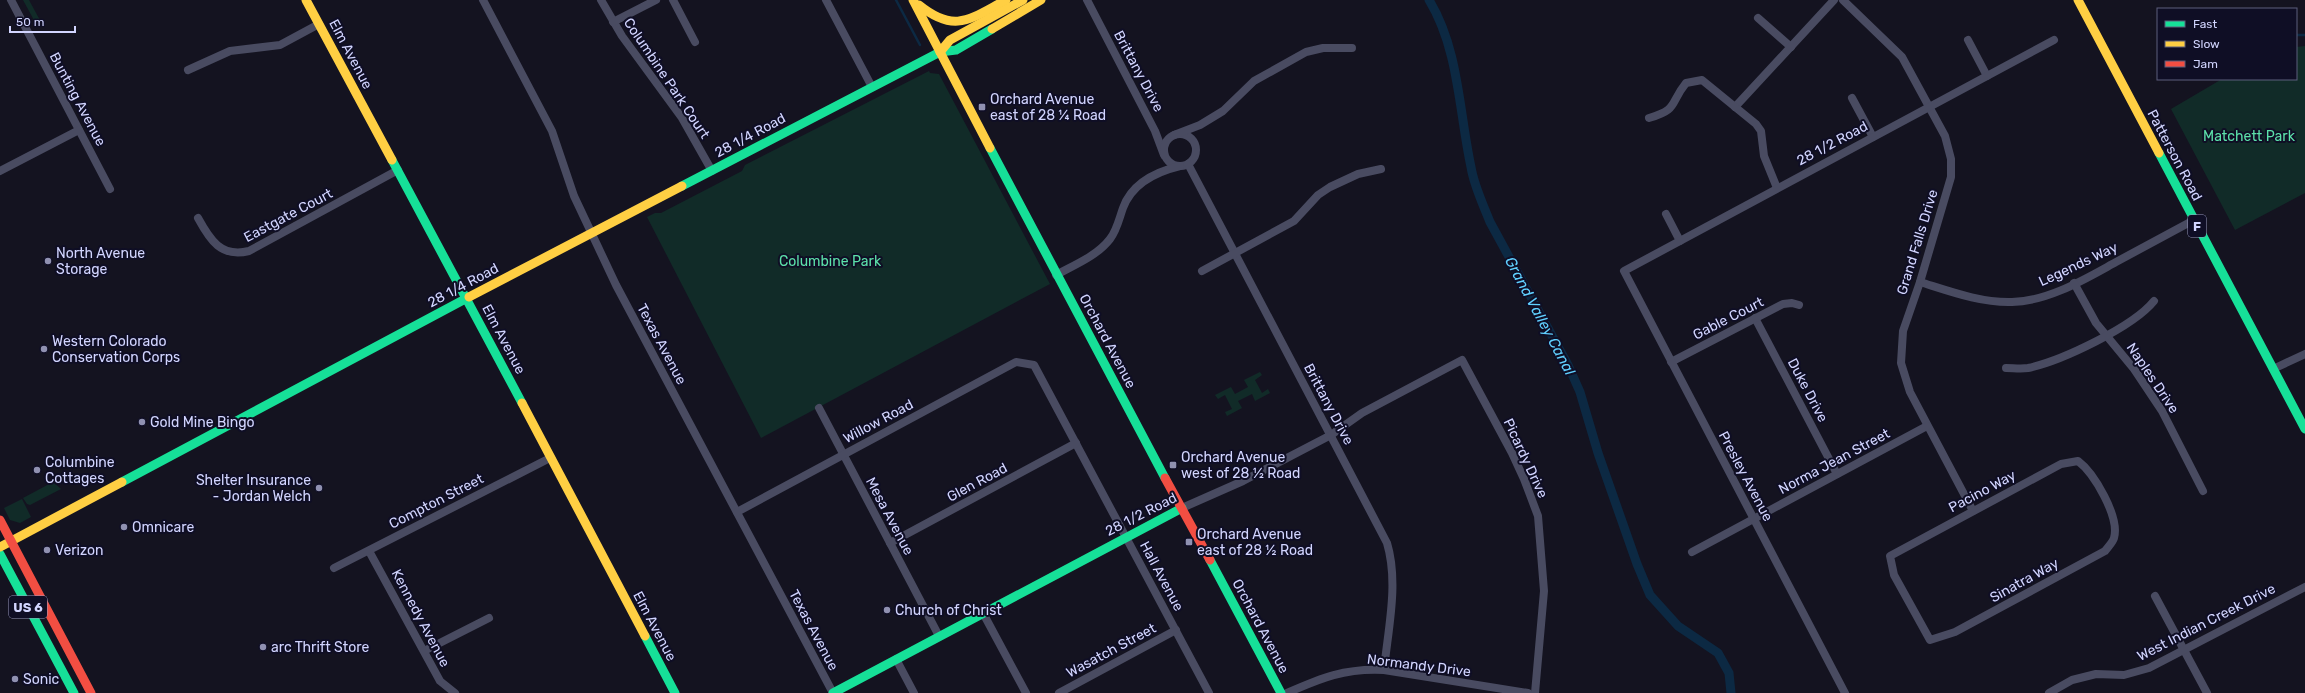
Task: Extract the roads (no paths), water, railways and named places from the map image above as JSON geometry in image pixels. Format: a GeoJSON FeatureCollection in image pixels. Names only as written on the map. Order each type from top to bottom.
{"type":"FeatureCollection","features":[{"type":"Feature","properties":{"kind":"street","name":"Bunting Avenue"},"geometry":{"type":"LineString","coordinates":[[11,0],[110,189]]}},
{"type":"Feature","properties":{"kind":"street","name":"Elm Avenue"},"geometry":{"type":"LineString","coordinates":[[306,0],[467,299],[674,693]]}},
{"type":"Feature","properties":{"kind":"street","name":"Texas Avenue"},"geometry":{"type":"LineString","coordinates":[[483,0],[552,131],[574,196],[616,284],[833,693]]}},
{"type":"Feature","properties":{"kind":"street","name":"Columbine Park Court"},"geometry":{"type":"LineString","coordinates":[[601,0],[613,22],[682,118],[712,171]]}},
{"type":"Feature","properties":{"kind":"street"},"geometry":{"type":"LineString","coordinates":[[613,22],[656,0]]}},
{"type":"Feature","properties":{"kind":"street"},"geometry":{"type":"LineString","coordinates":[[673,0],[695,42]]}},
{"type":"Feature","properties":{"kind":"street"},"geometry":{"type":"LineString","coordinates":[[826,0],[872,87]]}},
{"type":"Feature","properties":{"kind":"street"},"geometry":{"type":"LineString","coordinates":[[914,0],[933,18],[941,22],[955,24],[965,22],[1006,0]]}},
{"type":"Feature","properties":{"kind":"street","name":"Orchard Avenue"},"geometry":{"type":"LineString","coordinates":[[914,0],[1056,275],[1281,693]]}},
{"type":"Feature","properties":{"kind":"street","name":"28 1/4 Road"},"geometry":{"type":"LineString","coordinates":[[940,52],[950,40],[1023,0]]}},
{"type":"Feature","properties":{"kind":"street","name":"28 1/4 Road"},"geometry":{"type":"LineString","coordinates":[[0,547],[467,299],[872,87],[940,52],[956,50],[1041,0]]}},
{"type":"Feature","properties":{"kind":"street","name":"Brittany Drive"},"geometry":{"type":"LineString","coordinates":[[1087,0],[1155,131],[1164,155]]}},
{"type":"Feature","properties":{"kind":"street"},"geometry":{"type":"LineString","coordinates":[[1735,107],[1834,0]]}},
{"type":"Feature","properties":{"kind":"street","name":"Grand Falls Drive"},"geometry":{"type":"LineString","coordinates":[[1843,0],[1902,57],[1930,106],[1950,149],[1951,177],[1920,282],[1903,331],[1901,363],[1910,392],[1973,511]]}},
{"type":"Feature","properties":{"kind":"street","name":"Patterson Road"},"geometry":{"type":"LineString","coordinates":[[2078,0],[2305,429]]}},
{"type":"Feature","properties":{"kind":"street"},"geometry":{"type":"LineString","coordinates":[[1758,18],[1790,47]]}},
{"type":"Feature","properties":{"kind":"street"},"geometry":{"type":"LineString","coordinates":[[188,70],[230,51],[280,44],[319,24]]}},
{"type":"Feature","properties":{"kind":"street"},"geometry":{"type":"LineString","coordinates":[[1968,40],[1987,76]]}},
{"type":"Feature","properties":{"kind":"street","name":"28 1/2 Road"},"geometry":{"type":"LineString","coordinates":[[1624,271],[2054,40]]}},
{"type":"Feature","properties":{"kind":"street"},"geometry":{"type":"LineString","coordinates":[[1184,165],[1168,161],[1164,155],[1164,145],[1174,135],[1200,125],[1223,112],[1254,81],[1306,52],[1323,48],[1352,48]]}},
{"type":"Feature","properties":{"kind":"street"},"geometry":{"type":"LineString","coordinates":[[1649,118],[1663,114],[1673,107],[1680,90],[1686,83],[1694,80],[1702,80],[1756,124],[1761,131],[1764,156],[1777,188]]}},
{"type":"Feature","properties":{"kind":"street"},"geometry":{"type":"LineString","coordinates":[[1852,98],[1873,137]]}},
{"type":"Feature","properties":{"kind":"street"},"geometry":{"type":"LineString","coordinates":[[0,172],[79,130]]}},
{"type":"Feature","properties":{"kind":"street"},"geometry":{"type":"LineString","coordinates":[[1056,275],[1105,245],[1117,228],[1126,200],[1140,184],[1159,172],[1184,165],[1195,156],[1196,146],[1190,137],[1179,134],[1174,135]]}},
{"type":"Feature","properties":{"kind":"street","name":"Brittany Drive"},"geometry":{"type":"LineString","coordinates":[[1184,165],[1235,254],[1380,528],[1390,555],[1392,581],[1384,670]]}},
{"type":"Feature","properties":{"kind":"street","name":"Eastgate Court"},"geometry":{"type":"LineString","coordinates":[[198,218],[209,238],[218,246],[232,252],[249,251],[398,170]]}},
{"type":"Feature","properties":{"kind":"street"},"geometry":{"type":"LineString","coordinates":[[1202,271],[1294,221],[1318,195],[1330,186],[1358,174],[1381,170]]}},
{"type":"Feature","properties":{"kind":"street"},"geometry":{"type":"LineString","coordinates":[[1666,214],[1680,241]]}},
{"type":"Feature","properties":{"kind":"street","name":"Legends Way"},"geometry":{"type":"LineString","coordinates":[[1920,282],[1977,298],[2011,302],[2044,296],[2074,283],[2194,220]]}},
{"type":"Feature","properties":{"kind":"street","name":"Presley Avenue"},"geometry":{"type":"LineString","coordinates":[[1624,271],[1845,693]]}},
{"type":"Feature","properties":{"kind":"street","name":"Naples Drive"},"geometry":{"type":"LineString","coordinates":[[2074,283],[2096,323],[2134,369],[2162,411],[2203,491]]}},
{"type":"Feature","properties":{"kind":"street"},"geometry":{"type":"LineString","coordinates":[[2006,368],[2026,368],[2053,360],[2106,334],[2146,310],[2154,301]]}},
{"type":"Feature","properties":{"kind":"street","name":"Gable Court"},"geometry":{"type":"LineString","coordinates":[[1671,362],[1783,304],[1792,303],[1799,305]]}},
{"type":"Feature","properties":{"kind":"street","name":"Duke Drive"},"geometry":{"type":"LineString","coordinates":[[1755,318],[1838,474]]}},
{"type":"Feature","properties":{"kind":"street"},"geometry":{"type":"LineString","coordinates":[[2274,369],[2305,354]]}},
{"type":"Feature","properties":{"kind":"street","name":"28 1/2 Road"},"geometry":{"type":"LineString","coordinates":[[833,693],[1126,537],[1182,508],[1243,481],[1331,435],[1362,413],[1462,360]]}},
{"type":"Feature","properties":{"kind":"street","name":"Picardy Drive"},"geometry":{"type":"LineString","coordinates":[[1462,360],[1518,466],[1538,516],[1544,591],[1535,693]]}},
{"type":"Feature","properties":{"kind":"street","name":"Willow Road"},"geometry":{"type":"LineString","coordinates":[[737,512],[1016,362],[1034,365]]}},
{"type":"Feature","properties":{"kind":"street","name":"Hall Avenue"},"geometry":{"type":"LineString","coordinates":[[1034,365],[1209,693]]}},
{"type":"Feature","properties":{"kind":"street","name":"Mesa Avenue"},"geometry":{"type":"LineString","coordinates":[[819,408],[939,636]]}},
{"type":"Feature","properties":{"kind":"street","name":"Norma Jean Street"},"geometry":{"type":"LineString","coordinates":[[1692,552],[1927,426]]}},
{"type":"Feature","properties":{"kind":"street","name":"Glen Road"},"geometry":{"type":"LineString","coordinates":[[890,543],[1076,443]]}},
{"type":"Feature","properties":{"kind":"street","name":"Compton Street"},"geometry":{"type":"LineString","coordinates":[[334,568],[550,458]]}},
{"type":"Feature","properties":{"kind":"street","name":"Pacino Way"},"geometry":{"type":"LineString","coordinates":[[1930,640],[1894,575],[1890,556],[2061,464],[2078,461],[2087,468],[2111,511],[2114,528]]}},
{"type":"Feature","properties":{"kind":"street","name":"US 6"},"geometry":{"type":"LineString","coordinates":[[0,520],[91,693]]}},
{"type":"Feature","properties":{"kind":"street","name":"Sinatra Way"},"geometry":{"type":"LineString","coordinates":[[1930,640],[1955,632],[2105,551],[2114,538],[2114,528]]}},
{"type":"Feature","properties":{"kind":"street","name":"Kennedy Avenue"},"geometry":{"type":"LineString","coordinates":[[369,551],[440,681],[455,693]]}},
{"type":"Feature","properties":{"kind":"street","name":"US 6"},"geometry":{"type":"LineString","coordinates":[[0,554],[74,693]]}},
{"type":"Feature","properties":{"kind":"street","name":"West Indian Creek Drive"},"geometry":{"type":"LineString","coordinates":[[2049,693],[2078,678],[2096,674],[2124,675],[2149,668],[2305,587]]}},
{"type":"Feature","properties":{"kind":"street"},"geometry":{"type":"LineString","coordinates":[[2155,596],[2207,693]]}},
{"type":"Feature","properties":{"kind":"street"},"geometry":{"type":"LineString","coordinates":[[25,602],[48,624],[61,649],[74,660]]}},
{"type":"Feature","properties":{"kind":"street"},"geometry":{"type":"LineString","coordinates":[[983,613],[1026,693]]}},
{"type":"Feature","properties":{"kind":"street"},"geometry":{"type":"LineString","coordinates":[[424,651],[489,618]]}},
{"type":"Feature","properties":{"kind":"street","name":"Wasatch Street"},"geometry":{"type":"LineString","coordinates":[[1059,693],[1176,630]]}},
{"type":"Feature","properties":{"kind":"street"},"geometry":{"type":"LineString","coordinates":[[896,659],[914,693]]}},
{"type":"Feature","properties":{"kind":"street"},"geometry":{"type":"LineString","coordinates":[[56,660],[70,667],[84,693]]}},
{"type":"Feature","properties":{"kind":"street","name":"Normandy Drive"},"geometry":{"type":"LineString","coordinates":[[1286,693],[1337,673],[1366,669],[1384,670],[1528,693]]}},
{"type":"Feature","properties":{"kind":"waterway"},"geometry":{"type":"LineString","coordinates":[[896,0],[920,45]]}},
{"type":"Feature","properties":{"kind":"waterway","name":"Grand Valley Canal"},"geometry":{"type":"LineString","coordinates":[[1429,0],[1447,39],[1457,81],[1472,174],[1479,195],[1490,222],[1568,365],[1580,392],[1598,453],[1637,564],[1650,595],[1678,626],[1718,653],[1729,673],[1731,693]]}},
{"type":"Feature","properties":{"kind":"waterway"},"geometry":{"type":"LineString","coordinates":[[2297,35],[2305,35]]}},
{"type":"Feature","properties":{"kind":"place","name":"Orchard Avenue east of 28 ¼ Road"},"geometry":{"type":"Point","coordinates":[982,107]}},
{"type":"Feature","properties":{"kind":"place","name":"North Avenue Storage"},"geometry":{"type":"Point","coordinates":[48,261]}},
{"type":"Feature","properties":{"kind":"place","name":"Western Colorado Conservation Corps"},"geometry":{"type":"Point","coordinates":[44,349]}},
{"type":"Feature","properties":{"kind":"place","name":"Gold Mine Bingo"},"geometry":{"type":"Point","coordinates":[142,422]}},
{"type":"Feature","properties":{"kind":"place","name":"Orchard Avenue west of 28 ½ Road"},"geometry":{"type":"Point","coordinates":[1173,465]}},
{"type":"Feature","properties":{"kind":"place","name":"Columbine Cottages"},"geometry":{"type":"Point","coordinates":[37,470]}},
{"type":"Feature","properties":{"kind":"place","name":"Shelter Insurance - Jordan Welch"},"geometry":{"type":"Point","coordinates":[319,488]}},
{"type":"Feature","properties":{"kind":"place","name":"Omnicare"},"geometry":{"type":"Point","coordinates":[124,527]}},
{"type":"Feature","properties":{"kind":"place","name":"Orchard Avenue east of 28 ½ Road"},"geometry":{"type":"Point","coordinates":[1189,542]}},
{"type":"Feature","properties":{"kind":"place","name":"Verizon"},"geometry":{"type":"Point","coordinates":[47,550]}},
{"type":"Feature","properties":{"kind":"place","name":"Church of Christ"},"geometry":{"type":"Point","coordinates":[887,610]}},
{"type":"Feature","properties":{"kind":"place","name":"arc Thrift Store"},"geometry":{"type":"Point","coordinates":[263,647]}},
{"type":"Feature","properties":{"kind":"place","name":"Sonic"},"geometry":{"type":"Point","coordinates":[15,679]}},
{"type":"Feature","properties":{"kind":"park label","name":"Matchett Park"},"geometry":{"type":"Point","coordinates":[2249,136]}},
{"type":"Feature","properties":{"kind":"park label","name":"Columbine Park"},"geometry":{"type":"Point","coordinates":[830,261]}}]}
